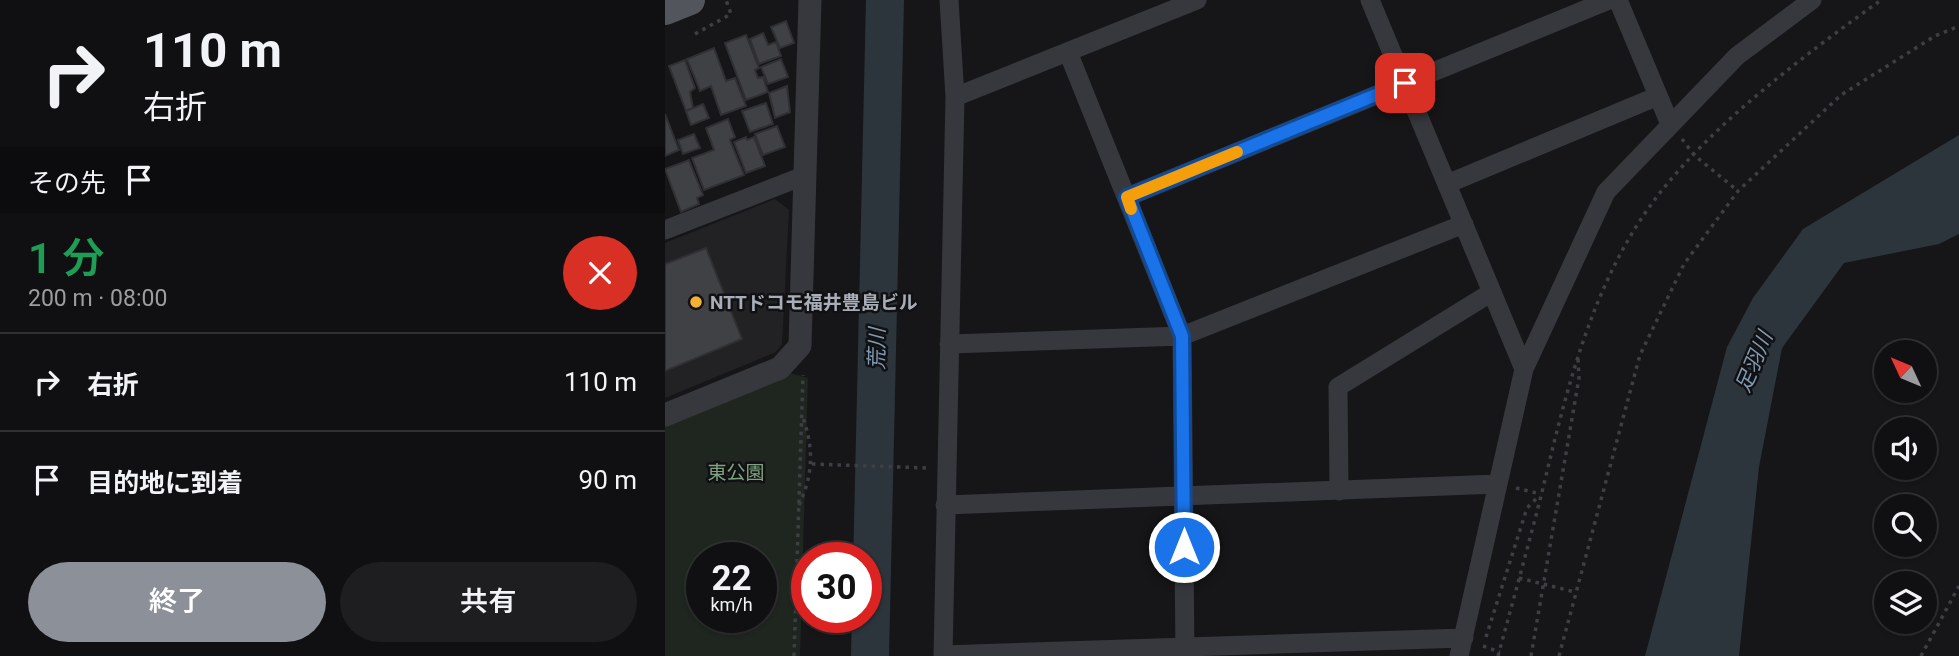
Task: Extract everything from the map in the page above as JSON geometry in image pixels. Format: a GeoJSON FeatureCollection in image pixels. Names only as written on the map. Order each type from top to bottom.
{"type":"FeatureCollection","features":[{"type":"Feature","properties":{"kind":"main road"},"geometry":{"type":"LineString","coordinates":[[665,10],[690,0]]}},
{"type":"Feature","properties":{"kind":"street"},"geometry":{"type":"LineString","coordinates":[[665,415],[781,368],[800,346],[810,0]]}},
{"type":"Feature","properties":{"kind":"street"},"geometry":{"type":"LineString","coordinates":[[949,0],[955,97],[943,655],[1462,647],[1524,369],[1606,192],[1737,56],[1812,0]]}},
{"type":"Feature","properties":{"kind":"street"},"geometry":{"type":"LineString","coordinates":[[955,97],[1197,0]]}},
{"type":"Feature","properties":{"kind":"street"},"geometry":{"type":"LineString","coordinates":[[1370,0],[1524,369]]}},
{"type":"Feature","properties":{"kind":"street"},"geometry":{"type":"LineString","coordinates":[[1127,197],[1609,0]]}},
{"type":"Feature","properties":{"kind":"street"},"geometry":{"type":"LineString","coordinates":[[1618,0],[1670,124]]}},
{"type":"Feature","properties":{"kind":"street"},"geometry":{"type":"LineString","coordinates":[[1068,52],[1182,336],[1185,652]]}},
{"type":"Feature","properties":{"kind":"street"},"geometry":{"type":"LineString","coordinates":[[1447,184],[1658,96]]}},
{"type":"Feature","properties":{"kind":"street"},"geometry":{"type":"LineString","coordinates":[[665,230],[806,175]]}},
{"type":"Feature","properties":{"kind":"street"},"geometry":{"type":"LineString","coordinates":[[949,344],[1182,336],[1464,225]]}},
{"type":"Feature","properties":{"kind":"street"},"geometry":{"type":"LineString","coordinates":[[1339,491],[1338,387],[1492,292]]}},
{"type":"Feature","properties":{"kind":"street"},"geometry":{"type":"LineString","coordinates":[[945,505],[1499,484]]}},
{"type":"Feature","properties":{"kind":"path"},"geometry":{"type":"LineString","coordinates":[[695,34],[731,14],[726,0]]}},
{"type":"Feature","properties":{"kind":"path"},"geometry":{"type":"LineString","coordinates":[[1499,656],[1578,351],[1630,237],[1659,194],[1694,155],[1801,58],[1881,0]]}},
{"type":"Feature","properties":{"kind":"path"},"geometry":{"type":"LineString","coordinates":[[1559,656],[1640,355],[1684,264],[1738,191],[1841,95],[1935,36],[1959,26]]}},
{"type":"Feature","properties":{"kind":"path"},"geometry":{"type":"LineString","coordinates":[[1670,124],[1694,155],[1738,191]]}},
{"type":"Feature","properties":{"kind":"path"},"geometry":{"type":"LineString","coordinates":[[794,656],[802,414],[800,346]]}},
{"type":"Feature","properties":{"kind":"path"},"geometry":{"type":"LineString","coordinates":[[1531,656],[1579,378],[1578,351]]}},
{"type":"Feature","properties":{"kind":"path"},"geometry":{"type":"LineString","coordinates":[[799,507],[812,464],[810,437],[802,414]]}},
{"type":"Feature","properties":{"kind":"path"},"geometry":{"type":"LineString","coordinates":[[812,464],[940,468]]}},
{"type":"Feature","properties":{"kind":"path"},"geometry":{"type":"LineString","coordinates":[[1499,484],[1541,494]]}},
{"type":"Feature","properties":{"kind":"path"},"geometry":{"type":"LineString","coordinates":[[1480,656],[1527,508],[1541,494]]}},
{"type":"Feature","properties":{"kind":"path"},"geometry":{"type":"LineString","coordinates":[[1520,578],[1576,593]]}},
{"type":"Feature","properties":{"kind":"path"},"geometry":{"type":"LineString","coordinates":[[1921,656],[1959,586]]}},
{"type":"Feature","properties":{"kind":"path"},"geometry":{"type":"LineString","coordinates":[[1954,593],[1959,596]]}},
{"type":"Feature","properties":{"kind":"shaded area"},"geometry":{"type":"Polygon","coordinates":[[[775,199],[789,210],[782,344],[776,352],[665,398],[665,243],[775,199]]]}},
{"type":"Feature","properties":{"kind":"green space","name":"東公園"},"geometry":{"type":"Polygon","coordinates":[[[790,373],[808,378],[803,542],[791,542],[791,633],[801,633],[800,656],[665,656],[665,424],[790,373]]]}},
{"type":"Feature","properties":{"kind":"water","name":"足羽川"},"geometry":{"type":"Polygon","coordinates":[[[1959,135],[1959,234],[1939,244],[1844,263],[1782,348],[1759,467],[1739,656],[1645,656],[1727,347],[1753,298],[1803,229],[1959,135]]]}},
{"type":"Feature","properties":{"kind":"building"},"geometry":{"type":"Polygon","coordinates":[[[786,21],[794,43],[780,48],[771,27],[786,21]]]}},
{"type":"Feature","properties":{"kind":"building"},"geometry":{"type":"Polygon","coordinates":[[[763,33],[768,45],[776,42],[781,56],[759,64],[750,39],[763,33]]]}},
{"type":"Feature","properties":{"kind":"building"},"geometry":{"type":"Polygon","coordinates":[[[746,35],[759,68],[755,70],[758,78],[763,77],[768,92],[746,100],[725,43],[746,35]]]}},
{"type":"Feature","properties":{"kind":"building"},"geometry":{"type":"Polygon","coordinates":[[[714,48],[726,81],[735,78],[746,106],[721,115],[711,86],[700,91],[687,59],[714,48]]]}},
{"type":"Feature","properties":{"kind":"building"},"geometry":{"type":"Polygon","coordinates":[[[781,59],[788,77],[768,84],[761,67],[781,59]]]}},
{"type":"Feature","properties":{"kind":"building"},"geometry":{"type":"Polygon","coordinates":[[[685,60],[695,88],[690,92],[693,108],[686,111],[669,66],[685,60]]]}},
{"type":"Feature","properties":{"kind":"building"},"geometry":{"type":"Polygon","coordinates":[[[787,86],[790,112],[775,118],[769,93],[787,86]]]}},
{"type":"Feature","properties":{"kind":"building"},"geometry":{"type":"Polygon","coordinates":[[[766,103],[773,124],[750,132],[742,111],[766,103]]]}},
{"type":"Feature","properties":{"kind":"building"},"geometry":{"type":"Polygon","coordinates":[[[703,104],[709,118],[691,125],[686,111],[703,104]]]}},
{"type":"Feature","properties":{"kind":"building"},"geometry":{"type":"Polygon","coordinates":[[[665,114],[679,150],[665,156],[665,114]]]}},
{"type":"Feature","properties":{"kind":"building"},"geometry":{"type":"Polygon","coordinates":[[[728,119],[735,137],[730,140],[744,175],[704,190],[692,158],[714,150],[706,128],[728,119]]]}},
{"type":"Feature","properties":{"kind":"building"},"geometry":{"type":"Polygon","coordinates":[[[777,126],[785,147],[763,155],[755,134],[777,126]]]}},
{"type":"Feature","properties":{"kind":"building"},"geometry":{"type":"Polygon","coordinates":[[[694,134],[700,148],[683,154],[678,140],[694,134]]]}},
{"type":"Feature","properties":{"kind":"building"},"geometry":{"type":"Polygon","coordinates":[[[746,137],[747,140],[754,137],[765,166],[746,173],[734,142],[746,137]]]}},
{"type":"Feature","properties":{"kind":"building"},"geometry":{"type":"Polygon","coordinates":[[[689,160],[703,195],[697,198],[699,204],[681,212],[665,169],[689,160]]]}},
{"type":"Feature","properties":{"kind":"building","name":"NTTドコモ福井豊島ビル"},"geometry":{"type":"Polygon","coordinates":[[[706,248],[742,339],[665,371],[665,264],[706,248]]]}},
{"type":"Feature","properties":{"kind":"waterway","name":"荒川"},"geometry":{"type":"LineString","coordinates":[[870,656],[885,0]]}},
{"type":"Feature","properties":{"kind":"slow traffic"},"geometry":{"type":"LineString","coordinates":[[1131,209],[1127,197],[1237,152]]}},
{"type":"Feature","properties":{"kind":"place","name":"NTTドコモ福井豊島ビル"},"geometry":{"type":"Point","coordinates":[696,302]}},
{"type":"Feature","properties":{"kind":"route"},"geometry":{"type":"LineString","coordinates":[[1184,547],[1182,336],[1127,197],[1405,83]]}}]}
